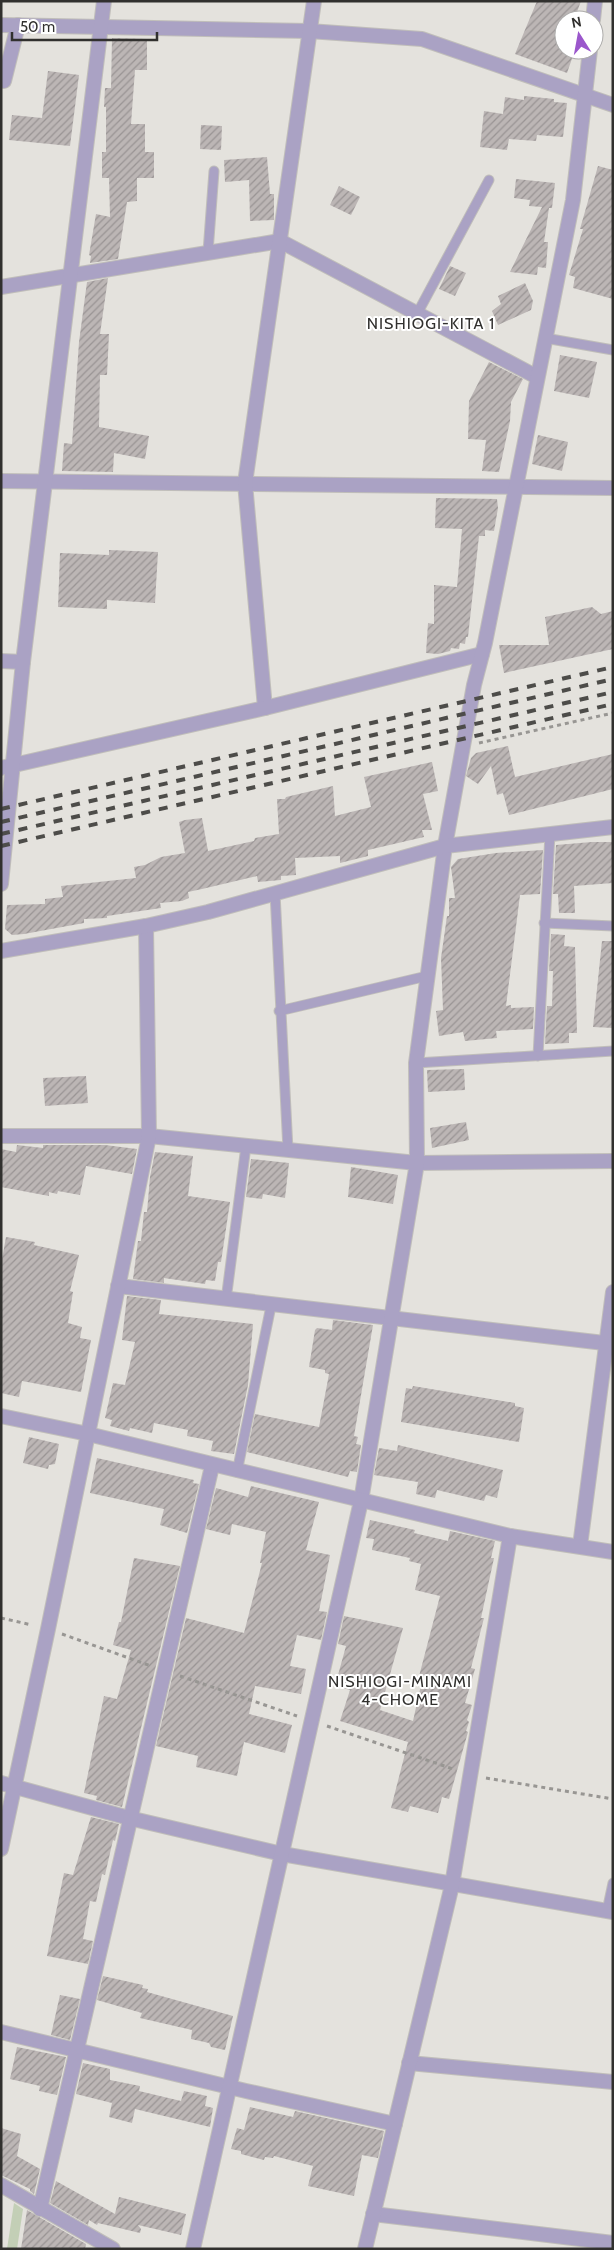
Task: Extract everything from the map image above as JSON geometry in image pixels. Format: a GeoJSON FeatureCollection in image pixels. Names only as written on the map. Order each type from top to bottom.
{"type":"FeatureCollection","features":[{"type":"Feature","properties":{"kind":"street"},"geometry":{"type":"LineString","coordinates":[[1,884],[7,766],[23,662],[104,1]]}},
{"type":"Feature","properties":{"kind":"street"},"geometry":{"type":"LineString","coordinates":[[265,708],[246,483],[314,1]]}},
{"type":"Feature","properties":{"kind":"street"},"geometry":{"type":"LineString","coordinates":[[1,25],[309,32],[422,39],[613,105]]}},
{"type":"Feature","properties":{"kind":"street"},"geometry":{"type":"LineString","coordinates":[[4,81],[18,25]]}},
{"type":"Feature","properties":{"kind":"street"},"geometry":{"type":"LineString","coordinates":[[193,2249],[361,1501],[417,1163],[416,1063],[445,846],[462,747],[573,200],[589,60]]}},
{"type":"Feature","properties":{"kind":"street"},"geometry":{"type":"LineString","coordinates":[[1,287],[280,241],[536,377]]}},
{"type":"Feature","properties":{"kind":"street"},"geometry":{"type":"LineString","coordinates":[[1,481],[613,488]]}},
{"type":"Feature","properties":{"kind":"street"},"geometry":{"type":"LineString","coordinates":[[7,766],[265,708],[482,654]]}},
{"type":"Feature","properties":{"kind":"street"},"geometry":{"type":"LineString","coordinates":[[1,660],[23,662]]}},
{"type":"Feature","properties":{"kind":"street"},"geometry":{"type":"LineString","coordinates":[[1,951],[146,926],[445,846],[613,827]]}},
{"type":"Feature","properties":{"kind":"street"},"geometry":{"type":"LineString","coordinates":[[1,1849],[8,1785],[48,1629],[149,1136],[146,926]]}},
{"type":"Feature","properties":{"kind":"street"},"geometry":{"type":"LineString","coordinates":[[1,1136],[149,1136],[417,1163],[613,1161]]}},
{"type":"Feature","properties":{"kind":"street"},"geometry":{"type":"LineString","coordinates":[[118,1286],[271,1306],[609,1344]]}},
{"type":"Feature","properties":{"kind":"street"},"geometry":{"type":"LineString","coordinates":[[580,1546],[609,1344],[613,1292]]}},
{"type":"Feature","properties":{"kind":"street"},"geometry":{"type":"LineString","coordinates":[[1,1416],[88,1434],[212,1466],[510,1536],[613,1552]]}},
{"type":"Feature","properties":{"kind":"street"},"geometry":{"type":"LineString","coordinates":[[40,2209],[212,1466]]}},
{"type":"Feature","properties":{"kind":"street"},"geometry":{"type":"LineString","coordinates":[[365,2249],[452,1885],[510,1536]]}},
{"type":"Feature","properties":{"kind":"street"},"geometry":{"type":"LineString","coordinates":[[8,1785],[129,1818],[282,1854],[610,1911]]}},
{"type":"Feature","properties":{"kind":"street"},"geometry":{"type":"LineString","coordinates":[[1,2032],[395,2124]]}},
{"type":"Feature","properties":{"kind":"street"},"geometry":{"type":"LineString","coordinates":[[408,2063],[613,2082]]}},
{"type":"Feature","properties":{"kind":"street"},"geometry":{"type":"LineString","coordinates":[[1,2185],[94,2244],[112,2249]]}},
{"type":"Feature","properties":{"kind":"street"},"geometry":{"type":"LineString","coordinates":[[373,2214],[613,2243]]}},
{"type":"Feature","properties":{"kind":"lane"},"geometry":{"type":"LineString","coordinates":[[208,252],[214,171]]}},
{"type":"Feature","properties":{"kind":"lane"},"geometry":{"type":"LineString","coordinates":[[417,314],[489,180]]}},
{"type":"Feature","properties":{"kind":"lane"},"geometry":{"type":"LineString","coordinates":[[545,338],[613,350]]}},
{"type":"Feature","properties":{"kind":"lane"},"geometry":{"type":"LineString","coordinates":[[538,1056],[550,834]]}},
{"type":"Feature","properties":{"kind":"lane"},"geometry":{"type":"LineString","coordinates":[[275,893],[288,1150]]}},
{"type":"Feature","properties":{"kind":"lane"},"geometry":{"type":"LineString","coordinates":[[544,924],[613,926]]}},
{"type":"Feature","properties":{"kind":"lane"},"geometry":{"type":"LineString","coordinates":[[280,1011],[427,976]]}},
{"type":"Feature","properties":{"kind":"lane"},"geometry":{"type":"LineString","coordinates":[[416,1063],[613,1051]]}},
{"type":"Feature","properties":{"kind":"lane"},"geometry":{"type":"LineString","coordinates":[[226,1300],[246,1146]]}},
{"type":"Feature","properties":{"kind":"lane"},"geometry":{"type":"LineString","coordinates":[[237,1472],[271,1306]]}},
{"type":"Feature","properties":{"kind":"lane"},"geometry":{"type":"LineString","coordinates":[[610,1911],[613,1883]]}},
{"type":"Feature","properties":{"kind":"path"},"geometry":{"type":"LineString","coordinates":[[462,747],[613,713]]}},
{"type":"Feature","properties":{"kind":"path"},"geometry":{"type":"LineString","coordinates":[[1,1618],[48,1629],[312,1721]]}},
{"type":"Feature","properties":{"kind":"green space"},"geometry":{"type":"Polygon","coordinates":[[[14,2203],[23,2209],[17,2249],[7,2249],[14,2203]]]}},
{"type":"Feature","properties":{"kind":"building"},"geometry":{"type":"Polygon","coordinates":[[[537,1],[581,1],[578,10],[554,10],[554,60],[572,60],[567,73],[515,54],[537,1]]]}},
{"type":"Feature","properties":{"kind":"building"},"geometry":{"type":"Polygon","coordinates":[[[112,38],[147,39],[147,70],[135,70],[131,124],[145,124],[145,152],[154,152],[154,178],[137,178],[137,201],[127,202],[118,259],[90,263],[91,256],[89,255],[96,214],[110,217],[109,178],[102,178],[102,152],[106,152],[105,88],[111,88],[112,38]]]}},
{"type":"Feature","properties":{"kind":"building"},"geometry":{"type":"Polygon","coordinates":[[[48,71],[79,75],[70,146],[9,140],[12,115],[42,118],[48,71]]]}},
{"type":"Feature","properties":{"kind":"building"},"geometry":{"type":"Polygon","coordinates":[[[524,96],[554,99],[554,102],[567,103],[563,137],[537,135],[536,141],[509,139],[507,150],[480,147],[484,111],[503,114],[505,97],[524,100],[524,96]]]}},
{"type":"Feature","properties":{"kind":"building"},"geometry":{"type":"Polygon","coordinates":[[[201,125],[222,126],[221,150],[200,149],[201,125]]]}},
{"type":"Feature","properties":{"kind":"building"},"geometry":{"type":"Polygon","coordinates":[[[267,157],[270,194],[274,194],[274,220],[250,221],[249,180],[225,182],[224,160],[267,157]]]}},
{"type":"Feature","properties":{"kind":"building"},"geometry":{"type":"Polygon","coordinates":[[[598,166],[613,170],[613,299],[573,288],[575,277],[569,275],[583,229],[580,229],[598,166]]]}},
{"type":"Feature","properties":{"kind":"building"},"geometry":{"type":"Polygon","coordinates":[[[516,179],[555,183],[552,208],[549,208],[544,242],[548,242],[546,268],[538,267],[537,275],[510,272],[542,207],[529,206],[530,200],[514,198],[516,179]]]}},
{"type":"Feature","properties":{"kind":"building"},"geometry":{"type":"Polygon","coordinates":[[[339,186],[360,197],[351,215],[330,205],[339,186]]]}},
{"type":"Feature","properties":{"kind":"building"},"geometry":{"type":"Polygon","coordinates":[[[450,266],[466,273],[455,296],[439,289],[450,266]]]}},
{"type":"Feature","properties":{"kind":"building"},"geometry":{"type":"Polygon","coordinates":[[[108,278],[100,334],[109,334],[107,375],[100,375],[99,427],[149,436],[145,459],[114,453],[113,472],[62,471],[64,443],[72,444],[79,342],[87,282],[108,278]]]}},
{"type":"Feature","properties":{"kind":"building"},"geometry":{"type":"Polygon","coordinates":[[[525,283],[533,301],[531,310],[498,325],[492,311],[501,304],[498,296],[525,283]]]}},
{"type":"Feature","properties":{"kind":"building"},"geometry":{"type":"Polygon","coordinates":[[[560,355],[597,362],[589,398],[554,391],[560,355]]]}},
{"type":"Feature","properties":{"kind":"building"},"geometry":{"type":"Polygon","coordinates":[[[489,362],[523,379],[511,402],[510,421],[499,472],[482,471],[486,440],[468,439],[469,401],[489,362]]]}},
{"type":"Feature","properties":{"kind":"building"},"geometry":{"type":"Polygon","coordinates":[[[538,435],[568,442],[562,471],[532,464],[538,435]]]}},
{"type":"Feature","properties":{"kind":"building"},"geometry":{"type":"Polygon","coordinates":[[[436,498],[497,499],[498,508],[494,531],[485,530],[485,536],[479,536],[468,637],[466,637],[465,644],[460,643],[459,649],[451,648],[450,651],[438,654],[426,653],[428,623],[434,624],[434,585],[457,587],[462,529],[435,528],[436,498]]]}},
{"type":"Feature","properties":{"kind":"building"},"geometry":{"type":"Polygon","coordinates":[[[109,550],[158,552],[155,603],[107,600],[107,609],[58,607],[60,553],[109,555],[109,550]]]}},
{"type":"Feature","properties":{"kind":"building"},"geometry":{"type":"Polygon","coordinates":[[[592,607],[601,614],[613,611],[613,649],[504,673],[499,645],[549,645],[545,617],[592,607]]]}},
{"type":"Feature","properties":{"kind":"building"},"geometry":{"type":"Polygon","coordinates":[[[508,746],[515,777],[613,754],[613,789],[509,815],[503,793],[497,795],[491,766],[478,784],[466,776],[471,758],[476,753],[508,746]]]}},
{"type":"Feature","properties":{"kind":"building"},"geometry":{"type":"Polygon","coordinates":[[[432,762],[438,791],[423,794],[432,830],[422,830],[424,837],[368,850],[368,856],[340,863],[340,856],[295,858],[296,875],[281,876],[281,880],[258,882],[257,876],[188,892],[189,898],[182,901],[160,903],[161,908],[107,916],[107,918],[84,919],[84,923],[24,934],[12,935],[5,929],[7,905],[45,904],[45,899],[63,897],[61,886],[136,878],[134,867],[145,865],[161,857],[185,853],[179,822],[202,818],[208,851],[254,841],[255,838],[279,834],[277,799],[285,799],[286,797],[333,786],[335,816],[371,807],[364,777],[432,762]]]}},
{"type":"Feature","properties":{"kind":"building"},"geometry":{"type":"Polygon","coordinates":[[[613,842],[613,883],[574,886],[575,913],[559,913],[558,894],[553,894],[556,845],[613,842]]]}},
{"type":"Feature","properties":{"kind":"building"},"geometry":{"type":"Polygon","coordinates":[[[543,850],[540,894],[520,895],[506,1006],[511,1005],[511,1008],[534,1007],[533,1029],[496,1031],[497,1038],[465,1041],[463,1032],[439,1036],[436,1011],[443,1010],[441,958],[447,916],[449,916],[449,898],[455,898],[451,867],[458,859],[496,853],[543,850]]]}},
{"type":"Feature","properties":{"kind":"building"},"geometry":{"type":"Polygon","coordinates":[[[551,934],[565,935],[564,946],[575,947],[577,1033],[569,1033],[569,1043],[545,1044],[547,1006],[552,1006],[553,971],[549,971],[551,934]]]}},
{"type":"Feature","properties":{"kind":"building"},"geometry":{"type":"Polygon","coordinates":[[[602,941],[613,941],[613,1028],[593,1027],[602,941]]]}},
{"type":"Feature","properties":{"kind":"building"},"geometry":{"type":"Polygon","coordinates":[[[464,1069],[465,1090],[428,1092],[427,1070],[464,1069]]]}},
{"type":"Feature","properties":{"kind":"building"},"geometry":{"type":"Polygon","coordinates":[[[86,1076],[88,1103],[45,1106],[43,1078],[86,1076]]]}},
{"type":"Feature","properties":{"kind":"building"},"geometry":{"type":"Polygon","coordinates":[[[466,1122],[469,1140],[432,1148],[430,1128],[466,1122]]]}},
{"type":"Feature","properties":{"kind":"building"},"geometry":{"type":"Polygon","coordinates":[[[17,1145],[43,1148],[43,1145],[105,1145],[137,1149],[132,1174],[86,1166],[80,1195],[58,1191],[57,1194],[49,1192],[49,1196],[1,1187],[1,1149],[16,1152],[17,1145]]]}},
{"type":"Feature","properties":{"kind":"building"},"geometry":{"type":"Polygon","coordinates":[[[155,1152],[193,1156],[188,1196],[230,1202],[221,1262],[218,1262],[215,1281],[206,1280],[205,1284],[164,1278],[164,1283],[133,1279],[138,1241],[141,1241],[144,1212],[147,1212],[150,1177],[155,1152]]]}},
{"type":"Feature","properties":{"kind":"building"},"geometry":{"type":"Polygon","coordinates":[[[251,1159],[289,1163],[285,1198],[263,1194],[262,1199],[246,1197],[251,1159]]]}},
{"type":"Feature","properties":{"kind":"building"},"geometry":{"type":"Polygon","coordinates":[[[351,1167],[398,1175],[393,1204],[348,1197],[351,1167]]]}},
{"type":"Feature","properties":{"kind":"building"},"geometry":{"type":"Polygon","coordinates":[[[6,1237],[35,1242],[34,1245],[79,1255],[70,1291],[73,1292],[68,1323],[82,1327],[80,1338],[91,1340],[81,1392],[22,1381],[19,1397],[1,1393],[1,1265],[6,1237]]]}},
{"type":"Feature","properties":{"kind":"building"},"geometry":{"type":"Polygon","coordinates":[[[127,1296],[161,1300],[159,1314],[253,1324],[248,1385],[234,1454],[211,1451],[213,1441],[187,1436],[188,1430],[154,1423],[152,1433],[130,1428],[129,1431],[110,1426],[112,1420],[105,1418],[113,1383],[125,1385],[135,1342],[122,1340],[127,1296]]]}},
{"type":"Feature","properties":{"kind":"building"},"geometry":{"type":"Polygon","coordinates":[[[333,1320],[373,1325],[354,1436],[358,1437],[356,1444],[361,1445],[357,1472],[350,1471],[348,1477],[247,1452],[255,1414],[319,1427],[329,1374],[325,1373],[325,1370],[309,1367],[315,1330],[317,1328],[332,1330],[333,1320]]]}},
{"type":"Feature","properties":{"kind":"building"},"geometry":{"type":"Polygon","coordinates":[[[413,1386],[515,1403],[515,1406],[524,1408],[519,1442],[401,1422],[406,1388],[412,1389],[413,1386]]]}},
{"type":"Feature","properties":{"kind":"building"},"geometry":{"type":"Polygon","coordinates":[[[29,1437],[59,1444],[55,1464],[49,1465],[48,1469],[23,1463],[29,1437]]]}},
{"type":"Feature","properties":{"kind":"building"},"geometry":{"type":"Polygon","coordinates":[[[398,1445],[503,1470],[497,1498],[486,1495],[484,1501],[437,1490],[435,1498],[416,1494],[418,1482],[374,1475],[379,1448],[397,1451],[398,1445]]]}},
{"type":"Feature","properties":{"kind":"building"},"geometry":{"type":"Polygon","coordinates":[[[97,1458],[194,1480],[193,1483],[199,1484],[187,1533],[160,1525],[164,1509],[90,1493],[97,1458]]]}},
{"type":"Feature","properties":{"kind":"building"},"geometry":{"type":"Polygon","coordinates":[[[251,1486],[319,1502],[306,1550],[330,1555],[319,1611],[327,1612],[321,1640],[297,1635],[290,1666],[306,1669],[301,1694],[255,1686],[249,1714],[292,1725],[285,1753],[244,1742],[237,1776],[196,1767],[198,1756],[156,1746],[186,1618],[244,1633],[262,1563],[260,1563],[266,1532],[232,1524],[230,1535],[206,1529],[216,1488],[248,1497],[251,1486]]]}},
{"type":"Feature","properties":{"kind":"building"},"geometry":{"type":"Polygon","coordinates":[[[370,1520],[415,1530],[414,1533],[448,1541],[450,1531],[495,1541],[491,1558],[494,1558],[481,1618],[484,1618],[471,1668],[475,1669],[465,1703],[472,1705],[467,1720],[469,1722],[466,1731],[468,1732],[449,1799],[442,1797],[438,1813],[410,1806],[408,1812],[391,1808],[408,1742],[340,1721],[350,1690],[335,1686],[346,1646],[338,1644],[344,1616],[403,1628],[380,1710],[413,1721],[421,1685],[417,1684],[440,1596],[415,1590],[421,1564],[409,1561],[410,1558],[372,1550],[374,1539],[366,1538],[370,1520]]]}},
{"type":"Feature","properties":{"kind":"building"},"geometry":{"type":"Polygon","coordinates":[[[134,1558],[180,1566],[122,1807],[96,1800],[97,1796],[84,1793],[104,1696],[117,1699],[131,1650],[113,1645],[119,1622],[121,1622],[134,1558]]]}},
{"type":"Feature","properties":{"kind":"building"},"geometry":{"type":"Polygon","coordinates":[[[91,1817],[119,1824],[115,1841],[113,1840],[105,1875],[102,1874],[96,1902],[90,1901],[83,1939],[93,1941],[88,1964],[47,1956],[64,1873],[73,1875],[91,1817]]]}},
{"type":"Feature","properties":{"kind":"building"},"geometry":{"type":"Polygon","coordinates":[[[103,1976],[143,1985],[142,1988],[148,1989],[147,1992],[233,2016],[225,2050],[211,2047],[209,2043],[191,2039],[192,2030],[140,2018],[142,2013],[97,2000],[103,1976]]]}},
{"type":"Feature","properties":{"kind":"building"},"geometry":{"type":"Polygon","coordinates":[[[60,1995],[80,1999],[70,2040],[51,2035],[60,1995]]]}},
{"type":"Feature","properties":{"kind":"building"},"geometry":{"type":"Polygon","coordinates":[[[17,2047],[66,2057],[57,2095],[39,2091],[40,2086],[10,2079],[17,2047]]]}},
{"type":"Feature","properties":{"kind":"building"},"geometry":{"type":"Polygon","coordinates":[[[83,2063],[110,2069],[110,2080],[140,2086],[139,2091],[181,2101],[184,2091],[207,2096],[205,2106],[213,2108],[210,2127],[135,2109],[132,2123],[109,2117],[112,2103],[76,2094],[83,2063]]]}},
{"type":"Feature","properties":{"kind":"building"},"geometry":{"type":"Polygon","coordinates":[[[250,2107],[293,2117],[295,2111],[384,2131],[378,2158],[362,2155],[354,2196],[308,2186],[313,2166],[274,2156],[273,2158],[265,2157],[264,2160],[241,2154],[241,2151],[231,2149],[237,2128],[244,2130],[250,2107]]]}},
{"type":"Feature","properties":{"kind":"building"},"geometry":{"type":"Polygon","coordinates":[[[1,2128],[21,2134],[17,2156],[40,2169],[34,2194],[30,2189],[1,2175],[1,2128]]]}},
{"type":"Feature","properties":{"kind":"building"},"geometry":{"type":"Polygon","coordinates":[[[56,2181],[115,2214],[119,2197],[186,2214],[181,2235],[138,2225],[141,2229],[140,2233],[98,2223],[97,2225],[89,2220],[88,2225],[50,2203],[56,2181]]]}},
{"type":"Feature","properties":{"kind":"building"},"geometry":{"type":"Polygon","coordinates":[[[27,2210],[86,2244],[85,2249],[21,2249],[27,2210]]]}},
{"type":"Feature","properties":{"kind":"railway"},"geometry":{"type":"LineString","coordinates":[[1,809],[613,667]]}},
{"type":"Feature","properties":{"kind":"railway"},"geometry":{"type":"LineString","coordinates":[[1,822],[613,679]]}},
{"type":"Feature","properties":{"kind":"railway"},"geometry":{"type":"LineString","coordinates":[[1,834],[613,692]]}},
{"type":"Feature","properties":{"kind":"railway"},"geometry":{"type":"LineString","coordinates":[[1,846],[613,704]]}},
{"type":"Feature","properties":{"kind":"district","name":"NISHIOGI-KITA 1"},"geometry":{"type":"Point","coordinates":[431,323]}},
{"type":"Feature","properties":{"kind":"district","name":"NISHIOGI-MINAMI 4-CHOME"},"geometry":{"type":"Point","coordinates":[400,1690]}}]}
